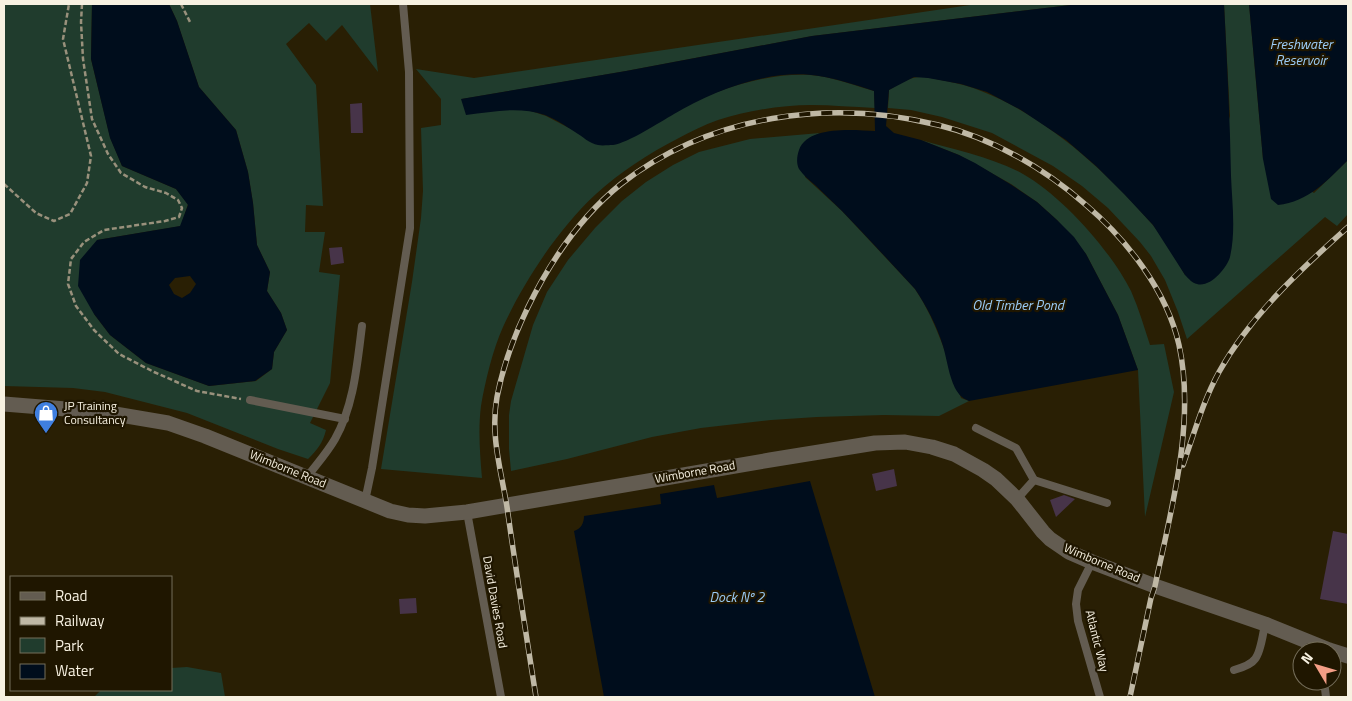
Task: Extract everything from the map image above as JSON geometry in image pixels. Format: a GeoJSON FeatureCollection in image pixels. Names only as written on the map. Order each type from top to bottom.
{"type":"FeatureCollection","features":[{"type":"Feature","properties":{"kind":"street","name":"Wimborne Road"},"geometry":{"type":"LineString","coordinates":[[4,404],[103,412],[168,423],[205,436],[390,511],[425,516],[467,512],[875,443],[899,442],[932,447],[962,458],[996,479],[1017,499],[1043,532],[1069,552],[1306,641]]}},
{"type":"Feature","properties":{"kind":"lane"},"geometry":{"type":"LineString","coordinates":[[365,501],[372,468],[410,228],[409,72],[403,4]]}},
{"type":"Feature","properties":{"kind":"lane"},"geometry":{"type":"LineString","coordinates":[[307,477],[334,442],[345,419],[356,374],[362,326]]}},
{"type":"Feature","properties":{"kind":"lane"},"geometry":{"type":"LineString","coordinates":[[250,400],[345,419]]}},
{"type":"Feature","properties":{"kind":"lane"},"geometry":{"type":"LineString","coordinates":[[976,428],[1016,448],[1034,480],[1108,503]]}},
{"type":"Feature","properties":{"kind":"lane"},"geometry":{"type":"LineString","coordinates":[[1017,499],[1034,480]]}},
{"type":"Feature","properties":{"kind":"lane","name":"David Davies Road"},"geometry":{"type":"LineString","coordinates":[[467,512],[501,697]]}},
{"type":"Feature","properties":{"kind":"lane","name":"Atlantic Way"},"geometry":{"type":"LineString","coordinates":[[1092,562],[1078,590],[1076,604],[1078,621],[1100,697]]}},
{"type":"Feature","properties":{"kind":"lane"},"geometry":{"type":"LineString","coordinates":[[1234,670],[1245,666],[1255,659],[1259,650],[1264,624]]}},
{"type":"Feature","properties":{"kind":"path"},"geometry":{"type":"LineString","coordinates":[[4,184],[36,213],[54,221],[70,214],[86,183],[92,156],[63,39],[69,4]]}},
{"type":"Feature","properties":{"kind":"path"},"geometry":{"type":"LineString","coordinates":[[82,4],[83,59],[92,119],[108,154],[121,173],[145,187],[166,193],[178,200],[182,208],[179,217],[165,221],[104,230],[84,242],[71,259],[68,284],[76,306],[94,330],[119,354],[197,391],[250,400]]}},
{"type":"Feature","properties":{"kind":"path"},"geometry":{"type":"LineString","coordinates":[[180,4],[190,22]]}},
{"type":"Feature","properties":{"kind":"green space"},"geometry":{"type":"Polygon","coordinates":[[[4,4],[92,4],[91,59],[110,137],[122,166],[176,189],[188,204],[181,226],[97,240],[94,314],[110,335],[146,363],[209,386],[256,381],[272,369],[274,352],[287,330],[281,313],[267,291],[270,272],[257,245],[248,172],[236,130],[199,87],[177,21],[169,4],[370,4],[378,72],[342,25],[326,41],[309,23],[286,44],[316,85],[323,206],[306,205],[305,232],[325,232],[319,272],[340,275],[330,383],[310,423],[326,430],[319,446],[308,459],[187,413],[105,392],[73,388],[4,386],[4,4]]]}},
{"type":"Feature","properties":{"kind":"green space"},"geometry":{"type":"Polygon","coordinates":[[[977,4],[1079,4],[812,36],[462,99],[528,110],[546,116],[567,127],[616,144],[704,97],[770,77],[787,75],[819,76],[874,91],[875,108],[800,105],[776,107],[740,114],[718,120],[692,131],[655,151],[625,171],[596,194],[556,239],[521,292],[503,327],[490,366],[481,406],[479,433],[482,478],[381,469],[421,218],[423,191],[421,128],[441,125],[441,99],[416,69],[474,78],[977,4]]]}},
{"type":"Feature","properties":{"kind":"green space"},"geometry":{"type":"Polygon","coordinates":[[[1224,4],[1249,4],[1263,159],[1314,193],[1348,160],[1348,214],[1337,226],[1325,217],[1187,339],[1165,280],[1151,256],[1108,208],[1082,186],[1053,166],[992,133],[942,117],[911,110],[888,108],[889,90],[906,80],[921,77],[946,81],[975,89],[1004,101],[1060,136],[1110,179],[1157,230],[1185,275],[1230,116],[1224,4]]]}},
{"type":"Feature","properties":{"kind":"green space"},"geometry":{"type":"Polygon","coordinates":[[[820,133],[809,138],[805,177],[842,211],[915,289],[936,328],[961,398],[969,401],[939,416],[817,417],[701,428],[652,437],[511,471],[509,415],[511,401],[533,325],[547,292],[568,260],[595,228],[622,201],[646,182],[699,152],[750,139],[820,133]]]}},
{"type":"Feature","properties":{"kind":"green space"},"geometry":{"type":"Polygon","coordinates":[[[921,140],[973,154],[1011,168],[1023,174],[1054,196],[1098,242],[1122,275],[1134,298],[1150,345],[1164,344],[1174,392],[1145,517],[1138,370],[1118,315],[1086,254],[1057,220],[1037,202],[1011,184],[959,155],[921,140]]]}},
{"type":"Feature","properties":{"kind":"green space"},"geometry":{"type":"Polygon","coordinates":[[[187,667],[221,673],[225,697],[94,697],[100,691],[172,691],[172,668],[187,667]]]}},
{"type":"Feature","properties":{"kind":"water"},"geometry":{"type":"Polygon","coordinates":[[[92,4],[169,4],[177,21],[199,87],[236,130],[248,172],[257,245],[270,272],[267,291],[281,313],[287,330],[274,352],[272,369],[255,381],[209,386],[146,363],[110,335],[94,314],[78,286],[80,260],[97,240],[180,226],[188,205],[176,189],[122,166],[110,138],[91,59],[92,4]],[[190,276],[175,278],[169,285],[174,294],[182,298],[190,293],[196,284],[190,276]]]}},
{"type":"Feature","properties":{"kind":"water","name":"Old Timber Pond"},"geometry":{"type":"Polygon","coordinates":[[[1079,4],[1224,4],[1233,216],[1233,237],[1230,257],[1222,271],[1212,280],[1202,284],[1192,282],[1185,275],[1153,225],[1096,166],[1066,140],[1021,110],[987,92],[961,84],[914,77],[889,90],[886,126],[894,133],[921,140],[975,163],[1037,202],[1074,237],[1086,254],[1118,315],[1138,370],[969,401],[964,399],[955,388],[938,331],[915,289],[798,167],[799,150],[804,142],[812,136],[844,130],[875,131],[874,91],[840,80],[819,76],[801,74],[763,78],[725,89],[707,97],[644,132],[613,145],[592,143],[557,121],[535,112],[506,110],[466,115],[461,99],[626,71],[812,36],[1079,4]]]}},
{"type":"Feature","properties":{"kind":"water","name":"Freshwater Reservoir"},"geometry":{"type":"Polygon","coordinates":[[[1249,4],[1348,4],[1348,160],[1308,195],[1299,200],[1278,205],[1271,199],[1263,159],[1249,4]]]}},
{"type":"Feature","properties":{"kind":"water","name":"Dock Nº 2"},"geometry":{"type":"Polygon","coordinates":[[[810,481],[875,697],[604,697],[574,531],[582,525],[584,516],[661,504],[660,494],[714,485],[717,498],[810,481]]]}},
{"type":"Feature","properties":{"kind":"building"},"geometry":{"type":"Polygon","coordinates":[[[362,103],[363,133],[351,133],[350,104],[362,103]]]}},
{"type":"Feature","properties":{"kind":"building"},"geometry":{"type":"Polygon","coordinates":[[[342,247],[344,263],[331,265],[329,248],[342,247]]]}},
{"type":"Feature","properties":{"kind":"building"},"geometry":{"type":"Polygon","coordinates":[[[894,469],[897,486],[876,491],[872,474],[894,469]]]}},
{"type":"Feature","properties":{"kind":"building"},"geometry":{"type":"Polygon","coordinates":[[[1064,495],[1075,499],[1056,517],[1050,500],[1064,495]]]}},
{"type":"Feature","properties":{"kind":"building"},"geometry":{"type":"Polygon","coordinates":[[[1333,531],[1348,534],[1348,604],[1320,599],[1333,531]]]}},
{"type":"Feature","properties":{"kind":"building"},"geometry":{"type":"Polygon","coordinates":[[[416,598],[417,613],[400,614],[399,599],[416,598]]]}},
{"type":"Feature","properties":{"kind":"railway"},"geometry":{"type":"LineString","coordinates":[[536,697],[497,452],[495,411],[499,385],[509,351],[528,307],[546,273],[568,240],[592,211],[621,184],[656,161],[693,142],[732,128],[772,118],[855,113],[897,117],[938,125],[997,146],[1035,167],[1070,191],[1116,234],[1143,268],[1165,305],[1179,345],[1184,374],[1183,435],[1174,497],[1130,697]]}},
{"type":"Feature","properties":{"kind":"railway"},"geometry":{"type":"LineString","coordinates":[[1183,465],[1208,394],[1232,351],[1278,294],[1348,227]]}},
{"type":"Feature","properties":{"kind":"place","name":"JP Training Consultancy"},"geometry":{"type":"Point","coordinates":[46,434]}}]}
